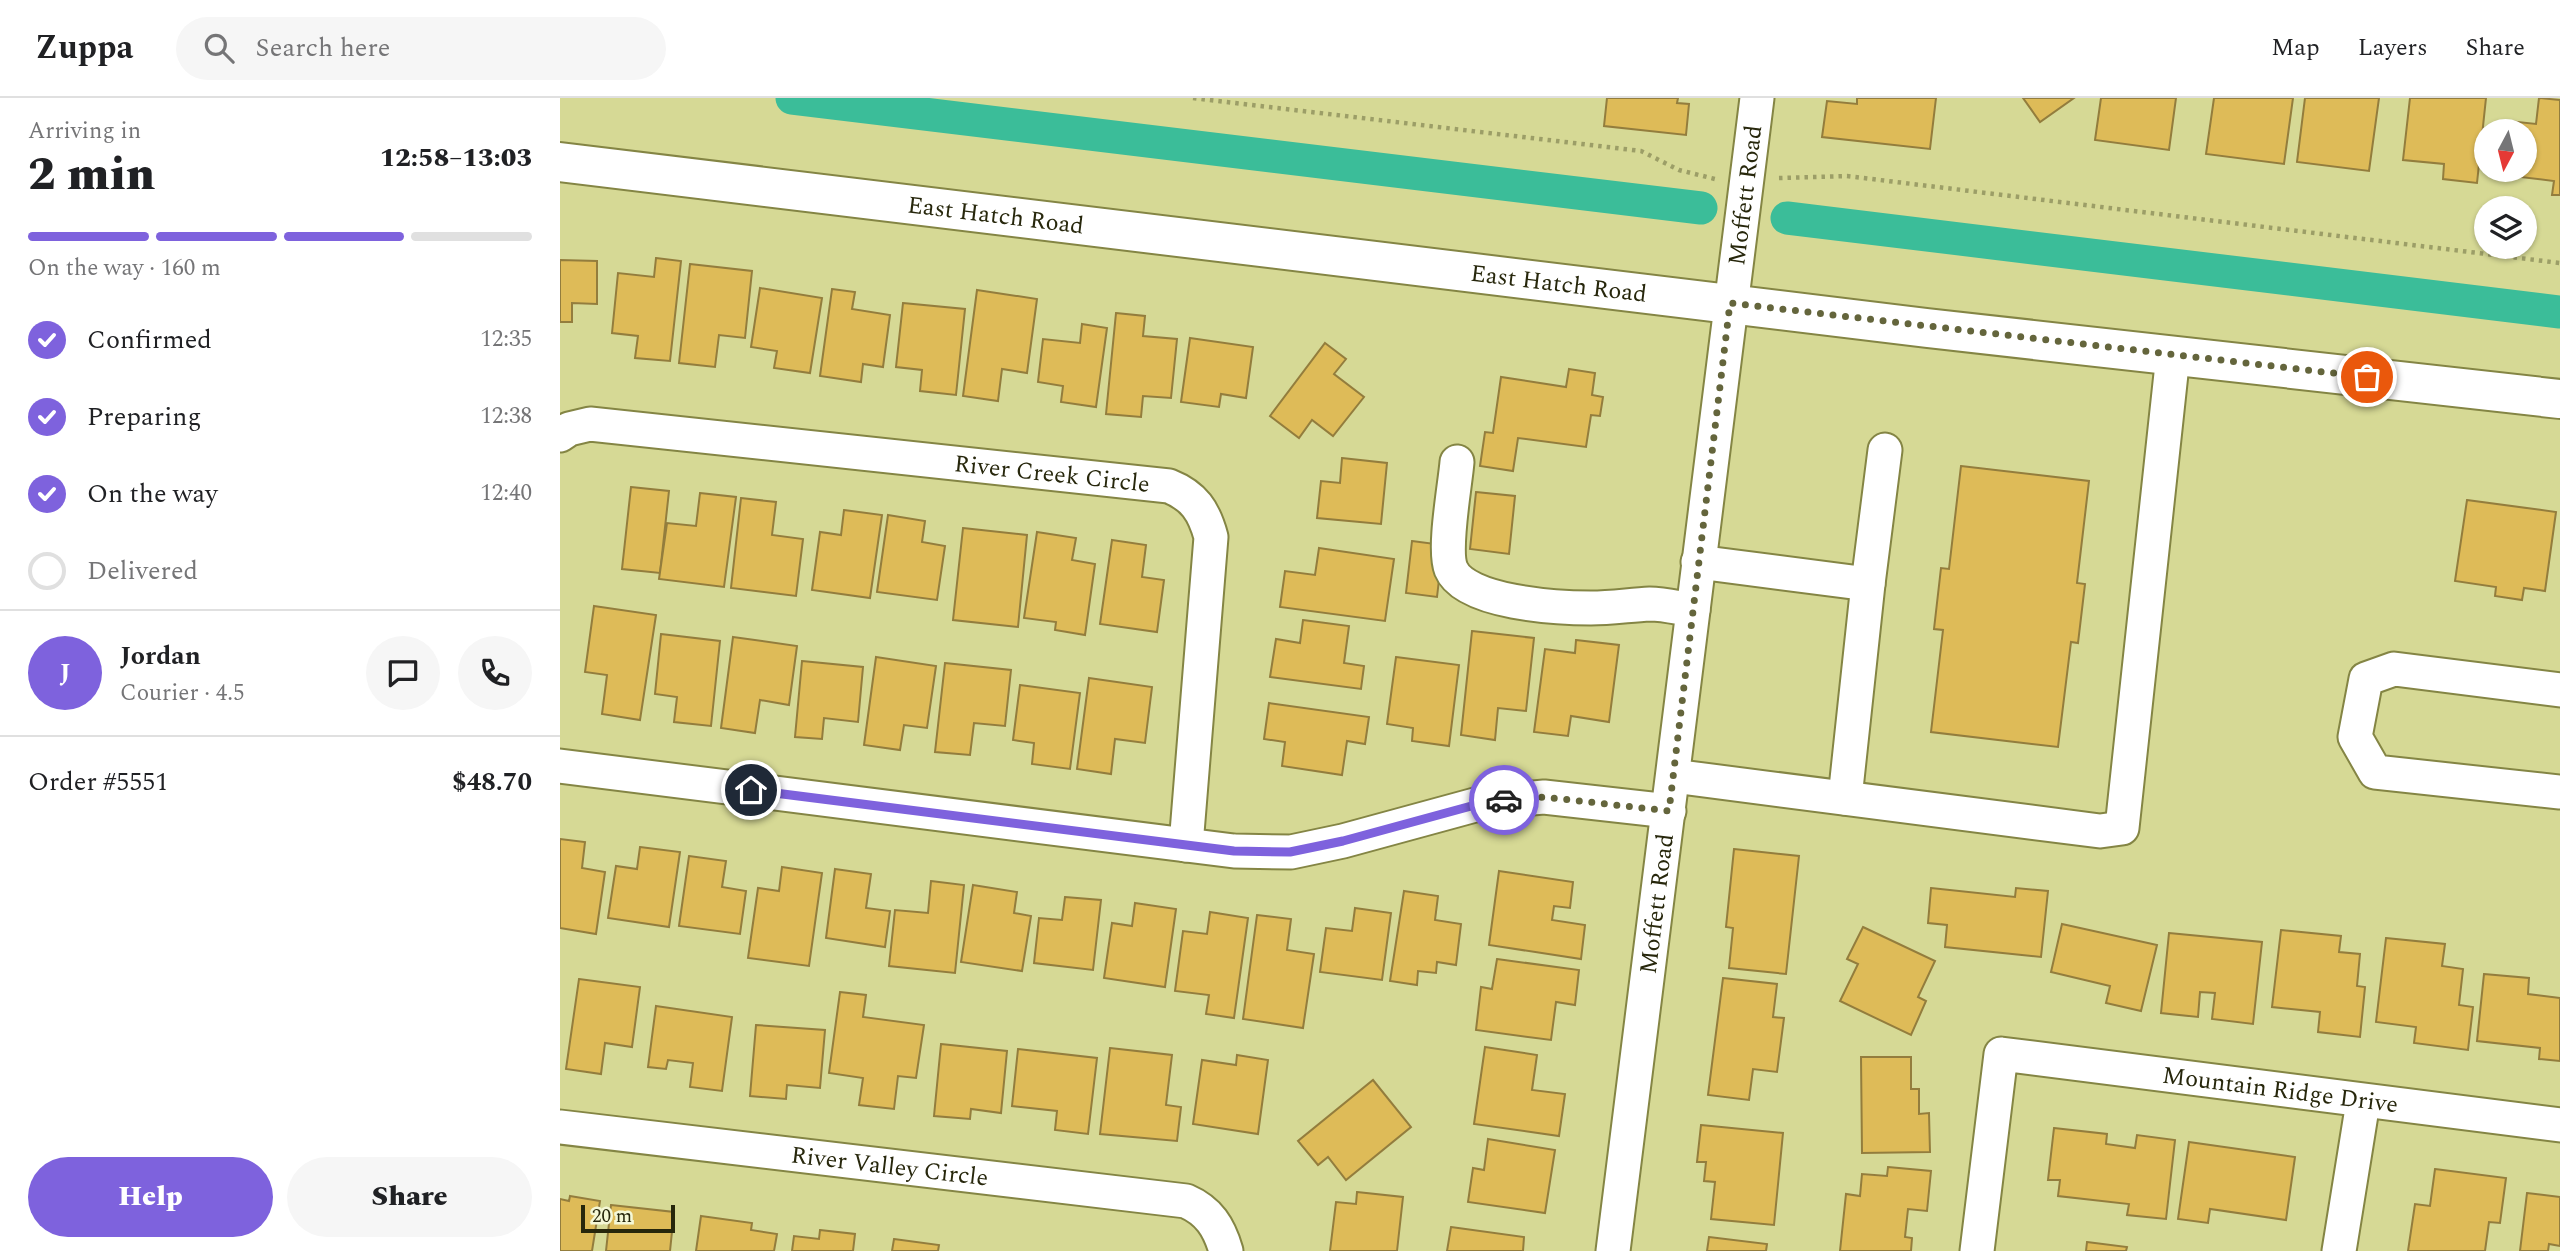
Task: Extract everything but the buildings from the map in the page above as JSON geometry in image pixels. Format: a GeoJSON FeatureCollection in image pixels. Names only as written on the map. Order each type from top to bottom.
{"type":"FeatureCollection","features":[{"type":"Feature","properties":{"kind":"main road","name":"East Hatch Road"},"geometry":{"type":"LineString","coordinates":[[560,162],[1730,303],[2560,399]]}},
{"type":"Feature","properties":{"kind":"street","name":"Moffett Road"},"geometry":{"type":"LineString","coordinates":[[1612,1251],[1757,98]]}},
{"type":"Feature","properties":{"kind":"street"},"geometry":{"type":"LineString","coordinates":[[1673,776],[2100,831],[2122,828],[2173,355]]}},
{"type":"Feature","properties":{"kind":"street","name":"River Creek Circle"},"geometry":{"type":"LineString","coordinates":[[560,435],[569,429],[590,424],[1169,486],[1183,492],[1198,504],[1211,537],[1186,845]]}},
{"type":"Feature","properties":{"kind":"street"},"geometry":{"type":"LineString","coordinates":[[1845,799],[1885,450]]}},
{"type":"Feature","properties":{"kind":"street"},"geometry":{"type":"LineString","coordinates":[[1457,462],[1448,555],[1451,571],[1464,585],[1481,594],[1528,603],[1589,608],[1653,604],[1693,610]]}},
{"type":"Feature","properties":{"kind":"street"},"geometry":{"type":"LineString","coordinates":[[1698,562],[1868,584]]}},
{"type":"Feature","properties":{"kind":"street"},"geometry":{"type":"LineString","coordinates":[[2560,690],[2394,669],[2366,679],[2355,737],[2375,772],[2560,792]]}},
{"type":"Feature","properties":{"kind":"street"},"geometry":{"type":"LineString","coordinates":[[560,766],[1234,851],[1290,852],[1343,841],[1486,802],[1544,797],[1669,811]]}},
{"type":"Feature","properties":{"kind":"street","name":"Mountain Ridge Drive"},"geometry":{"type":"LineString","coordinates":[[1977,1251],[2001,1054],[2560,1125]]}},
{"type":"Feature","properties":{"kind":"street"},"geometry":{"type":"LineString","coordinates":[[2339,1251],[2363,1102]]}},
{"type":"Feature","properties":{"kind":"street","name":"River Valley Circle"},"geometry":{"type":"LineString","coordinates":[[560,1127],[1186,1201],[1196,1206],[1220,1236]]}},
{"type":"Feature","properties":{"kind":"path"},"geometry":{"type":"LineString","coordinates":[[1193,98],[1641,151],[1679,170],[1720,179]]}},
{"type":"Feature","properties":{"kind":"path"},"geometry":{"type":"LineString","coordinates":[[1777,178],[1847,176],[2560,263]]}},
{"type":"Feature","properties":{"kind":"waterway"},"geometry":{"type":"LineString","coordinates":[[792,98],[1701,208]]}},
{"type":"Feature","properties":{"kind":"waterway"},"geometry":{"type":"LineString","coordinates":[[1787,218],[2560,312]]}},
{"type":"Feature","properties":{"kind":"way so far"},"geometry":{"type":"LineString","coordinates":[[1504,800],[1544,797],[1669,811],[1730,303],[1927,328],[2367,377]]}},
{"type":"Feature","properties":{"kind":"route"},"geometry":{"type":"LineString","coordinates":[[751,790],[1234,851],[1290,852],[1343,841],[1486,802],[1504,800]]}}]}
